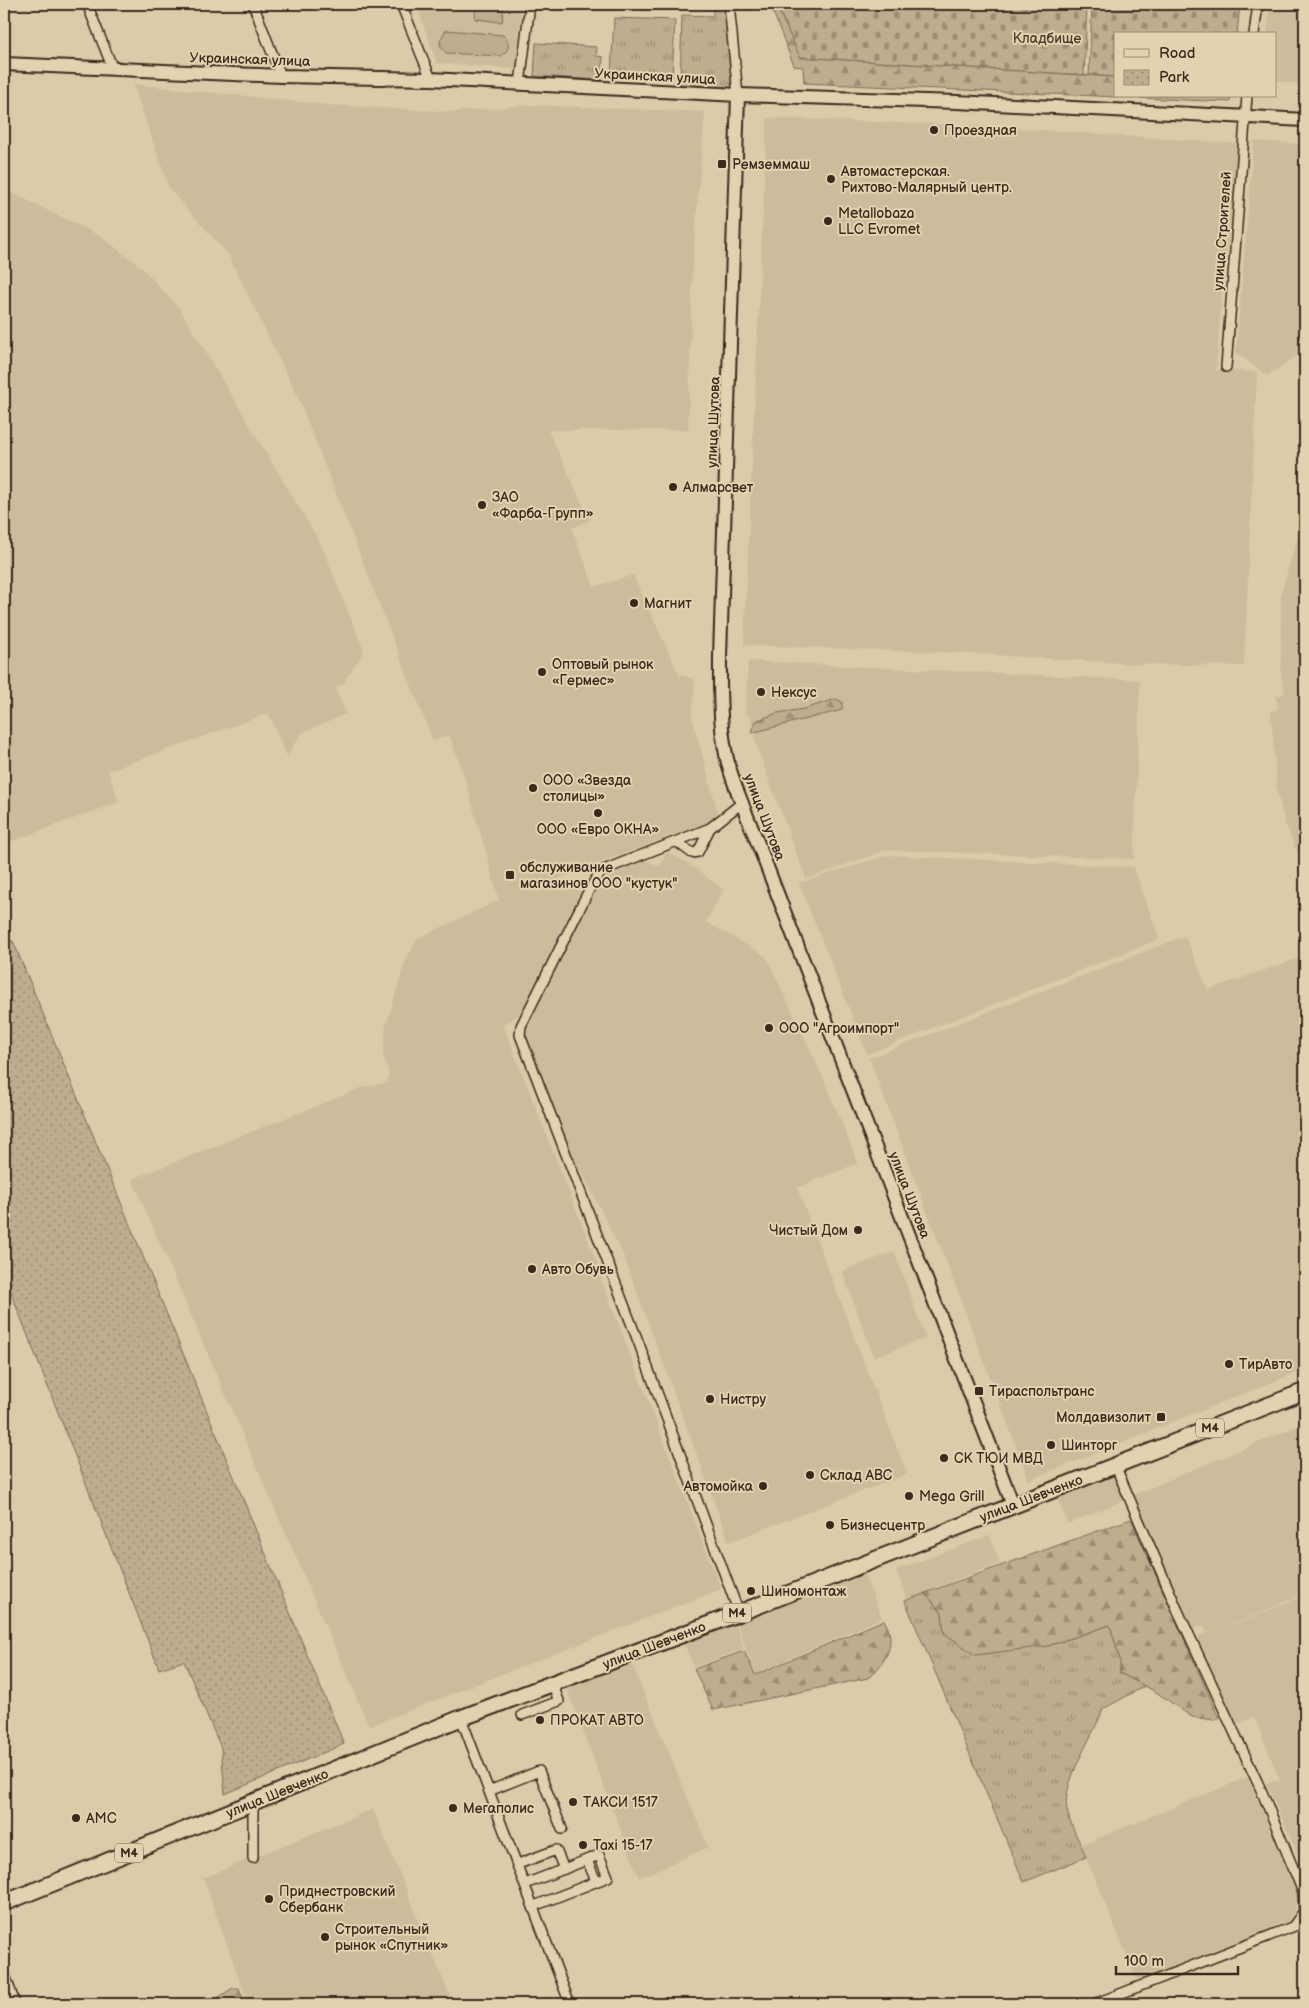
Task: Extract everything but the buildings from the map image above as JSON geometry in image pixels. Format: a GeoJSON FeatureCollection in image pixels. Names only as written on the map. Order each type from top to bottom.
{"type":"FeatureCollection","features":[{"type":"Feature","properties":{"kind":"highway","name":"улица Шевченко"},"geometry":{"type":"LineString","coordinates":[[4,1905],[461,1718],[739,1613],[1305,1391]]}},
{"type":"Feature","properties":{"kind":"street"},"geometry":{"type":"LineString","coordinates":[[87,4],[113,69]]}},
{"type":"Feature","properties":{"kind":"street"},"geometry":{"type":"LineString","coordinates":[[253,4],[281,76]]}},
{"type":"Feature","properties":{"kind":"street"},"geometry":{"type":"LineString","coordinates":[[401,4],[430,79]]}},
{"type":"Feature","properties":{"kind":"street"},"geometry":{"type":"LineString","coordinates":[[520,84],[530,4]]}},
{"type":"Feature","properties":{"kind":"street"},"geometry":{"type":"LineString","coordinates":[[729,4],[738,95]]}},
{"type":"Feature","properties":{"kind":"street"},"geometry":{"type":"LineString","coordinates":[[1254,32],[1258,4]]}},
{"type":"Feature","properties":{"kind":"street","name":"Украинская улица"},"geometry":{"type":"LineString","coordinates":[[4,64],[281,76],[430,79],[738,95],[957,102],[1305,120]]}},
{"type":"Feature","properties":{"kind":"street","name":"улица Шутова"},"geometry":{"type":"LineString","coordinates":[[738,95],[720,694],[723,735],[729,766],[1013,1505]]}},
{"type":"Feature","properties":{"kind":"street","name":"улица Строителей"},"geometry":{"type":"LineString","coordinates":[[1226,367],[1247,98]]}},
{"type":"Feature","properties":{"kind":"street"},"geometry":{"type":"LineString","coordinates":[[739,1613],[638,1341],[520,1035],[521,1026],[589,890],[601,871],[710,828],[743,802]]}},
{"type":"Feature","properties":{"kind":"street"},"geometry":{"type":"LineString","coordinates":[[677,842],[692,853],[698,852],[710,828]]}},
{"type":"Feature","properties":{"kind":"street"},"geometry":{"type":"LineString","coordinates":[[1115,1465],[1182,1618],[1262,1792],[1304,1895],[1304,1911],[1291,1928]]}},
{"type":"Feature","properties":{"kind":"street"},"geometry":{"type":"LineString","coordinates":[[522,1715],[559,1700],[552,1683]]}},
{"type":"Feature","properties":{"kind":"street"},"geometry":{"type":"LineString","coordinates":[[461,1718],[526,1884],[570,2004]]}},
{"type":"Feature","properties":{"kind":"street"},"geometry":{"type":"LineString","coordinates":[[489,1791],[539,1771],[562,1829]]}},
{"type":"Feature","properties":{"kind":"street"},"geometry":{"type":"LineString","coordinates":[[253,1858],[254,1802]]}},
{"type":"Feature","properties":{"kind":"street"},"geometry":{"type":"LineString","coordinates":[[518,1864],[556,1850],[564,1869]]}},
{"type":"Feature","properties":{"kind":"street"},"geometry":{"type":"LineString","coordinates":[[526,1884],[599,1855],[608,1877],[534,1906]]}},
{"type":"Feature","properties":{"kind":"street"},"geometry":{"type":"LineString","coordinates":[[587,1860],[596,1881]]}},
{"type":"Feature","properties":{"kind":"street"},"geometry":{"type":"LineString","coordinates":[[1094,2004],[1305,1922]]}},
{"type":"Feature","properties":{"kind":"street"},"geometry":{"type":"LineString","coordinates":[[4,1972],[15,2004]]}},
{"type":"Feature","properties":{"kind":"shaded area"},"geometry":{"type":"Polygon","coordinates":[[[416,4],[522,4],[516,69],[437,63],[416,4]]]}},
{"type":"Feature","properties":{"kind":"shaded area"},"geometry":{"type":"Polygon","coordinates":[[[1270,4],[1305,4],[1305,84],[1276,81],[1276,32],[1267,32],[1270,4]]]}},
{"type":"Feature","properties":{"kind":"shaded area"},"geometry":{"type":"Polygon","coordinates":[[[133,84],[327,105],[454,112],[529,105],[705,112],[693,258],[688,430],[548,430],[590,520],[572,528],[594,587],[633,575],[679,674],[695,680],[692,717],[718,813],[713,820],[560,878],[583,893],[526,1010],[503,1025],[603,1278],[601,1279],[721,1589],[369,1726],[132,1179],[364,1087],[387,1083],[389,1071],[383,1056],[386,1026],[405,962],[417,939],[499,900],[463,772],[449,735],[433,741],[298,397],[228,254],[170,190],[133,84]]]}},
{"type":"Feature","properties":{"kind":"shaded area"},"geometry":{"type":"Polygon","coordinates":[[[767,118],[984,126],[1241,144],[1222,288],[1216,370],[1257,372],[1244,666],[1135,664],[961,653],[744,645],[767,118]]]}},
{"type":"Feature","properties":{"kind":"shaded area"},"geometry":{"type":"Polygon","coordinates":[[[1254,141],[1305,144],[1305,350],[1267,376],[1236,352],[1254,141]]]}},
{"type":"Feature","properties":{"kind":"shaded area"},"geometry":{"type":"Polygon","coordinates":[[[4,189],[102,237],[142,268],[179,308],[321,544],[364,651],[343,684],[335,688],[346,714],[302,733],[287,756],[268,713],[108,771],[119,802],[4,844],[4,189]]]}},
{"type":"Feature","properties":{"kind":"shaded area"},"geometry":{"type":"Polygon","coordinates":[[[1305,514],[1305,872],[1285,823],[1277,792],[1271,712],[1278,709],[1276,696],[1285,694],[1281,674],[1281,593],[1305,514]]]}},
{"type":"Feature","properties":{"kind":"shaded area"},"geometry":{"type":"Polygon","coordinates":[[[748,661],[1140,680],[1134,859],[886,850],[806,879],[758,751],[750,715],[745,714],[748,661]]]}},
{"type":"Feature","properties":{"kind":"shaded area"},"geometry":{"type":"Polygon","coordinates":[[[667,852],[691,865],[724,890],[706,922],[766,956],[823,1077],[858,1163],[797,1188],[907,1474],[729,1542],[624,1257],[583,1174],[575,1166],[524,1034],[568,942],[606,873],[646,860],[659,867],[667,852]]]}},
{"type":"Feature","properties":{"kind":"shaded area"},"geometry":{"type":"Polygon","coordinates":[[[888,855],[1134,867],[1159,939],[867,1054],[799,883],[888,855]]]}},
{"type":"Feature","properties":{"kind":"shaded area"},"geometry":{"type":"Polygon","coordinates":[[[1185,936],[1208,990],[1305,956],[1305,1369],[1029,1480],[869,1058],[1185,936]]]}},
{"type":"Feature","properties":{"kind":"shaded area"},"geometry":{"type":"Polygon","coordinates":[[[894,1252],[926,1338],[874,1357],[842,1271],[894,1252]]]}},
{"type":"Feature","properties":{"kind":"shaded area"},"geometry":{"type":"Polygon","coordinates":[[[1305,1423],[1305,1593],[1207,1636],[1305,1595],[1305,1870],[1266,1783],[1280,1780],[1254,1717],[1236,1724],[1196,1637],[1207,1633],[1203,1625],[1192,1630],[1133,1495],[1305,1423]]]}},
{"type":"Feature","properties":{"kind":"shaded area"},"geometry":{"type":"Polygon","coordinates":[[[1116,1473],[1127,1499],[1068,1524],[1057,1498],[1116,1473]]]}},
{"type":"Feature","properties":{"kind":"shaded area"},"geometry":{"type":"Polygon","coordinates":[[[990,1535],[1000,1563],[907,1599],[896,1570],[990,1535]]]}},
{"type":"Feature","properties":{"kind":"shaded area"},"geometry":{"type":"Polygon","coordinates":[[[861,1567],[882,1618],[755,1674],[735,1618],[861,1567]]]}},
{"type":"Feature","properties":{"kind":"shaded area"},"geometry":{"type":"Polygon","coordinates":[[[734,1620],[744,1649],[694,1667],[682,1639],[734,1620]]]}},
{"type":"Feature","properties":{"kind":"shaded area"},"geometry":{"type":"Polygon","coordinates":[[[631,1661],[708,1847],[639,1878],[566,1686],[631,1661]]]}},
{"type":"Feature","properties":{"kind":"shaded area"},"geometry":{"type":"Polygon","coordinates":[[[1248,1777],[1297,1894],[1296,1908],[1289,1921],[1137,1980],[1081,1845],[1248,1777]]]}},
{"type":"Feature","properties":{"kind":"shaded area","name":"Строительный рынок «Спутник»"},"geometry":{"type":"Polygon","coordinates":[[[373,1809],[453,2004],[248,2004],[203,1878],[373,1809]]]}},
{"type":"Feature","properties":{"kind":"green space"},"geometry":{"type":"Polygon","coordinates":[[[476,4],[504,4],[502,22],[475,19],[476,4]]]}},
{"type":"Feature","properties":{"kind":"green space"},"geometry":{"type":"Polygon","coordinates":[[[713,4],[726,4],[734,88],[680,86],[682,15],[713,16],[713,4]]]}},
{"type":"Feature","properties":{"kind":"green space"},"geometry":{"type":"Polygon","coordinates":[[[770,4],[776,4],[800,57],[1114,77],[1114,97],[804,83],[803,67],[794,66],[770,4]]]}},
{"type":"Feature","properties":{"kind":"green space","name":"Кладбище"},"geometry":{"type":"Polygon","coordinates":[[[776,4],[1087,4],[1084,75],[800,57],[776,4]]]}},
{"type":"Feature","properties":{"kind":"green space"},"geometry":{"type":"Polygon","coordinates":[[[1092,4],[1240,4],[1237,32],[1114,32],[1114,77],[1089,75],[1092,4]]]}},
{"type":"Feature","properties":{"kind":"green space"},"geometry":{"type":"Polygon","coordinates":[[[614,18],[675,20],[672,77],[611,75],[614,18]]]}},
{"type":"Feature","properties":{"kind":"green space"},"geometry":{"type":"Polygon","coordinates":[[[446,30],[503,35],[507,40],[508,49],[501,56],[446,53],[441,47],[440,40],[446,30]]]}},
{"type":"Feature","properties":{"kind":"green space"},"geometry":{"type":"Polygon","coordinates":[[[536,43],[597,47],[596,56],[603,57],[601,80],[534,76],[536,43]]]}},
{"type":"Feature","properties":{"kind":"green space"},"geometry":{"type":"Polygon","coordinates":[[[1140,98],[1231,98],[1230,102],[1140,98]]]}},
{"type":"Feature","properties":{"kind":"green space"},"geometry":{"type":"Polygon","coordinates":[[[836,699],[842,702],[842,710],[751,733],[756,721],[777,713],[804,709],[836,699]]]}},
{"type":"Feature","properties":{"kind":"green space"},"geometry":{"type":"Polygon","coordinates":[[[4,940],[13,941],[344,1744],[225,1794],[221,1748],[184,1661],[159,1669],[4,1275],[4,940]]]}},
{"type":"Feature","properties":{"kind":"green space"},"geometry":{"type":"Polygon","coordinates":[[[1131,1519],[1219,1718],[1214,1720],[1192,1717],[1156,1692],[1120,1673],[1120,1660],[1110,1625],[1048,1646],[975,1655],[944,1633],[942,1613],[925,1593],[1131,1519]]]}},
{"type":"Feature","properties":{"kind":"green space"},"geometry":{"type":"Polygon","coordinates":[[[925,1593],[942,1613],[944,1633],[1048,1646],[1110,1625],[1121,1660],[1120,1673],[1145,1686],[1103,1709],[1073,1773],[1066,1799],[1067,1810],[1086,1857],[1024,1882],[905,1601],[925,1593]]]}},
{"type":"Feature","properties":{"kind":"green space"},"geometry":{"type":"Polygon","coordinates":[[[884,1620],[890,1636],[888,1652],[880,1666],[868,1678],[713,1710],[694,1669],[744,1651],[755,1675],[884,1620]]]}},
{"type":"Feature","properties":{"kind":"green space"},"geometry":{"type":"Polygon","coordinates":[[[233,1988],[239,1988],[245,2004],[197,2004],[217,1998],[233,1988]]]}},
{"type":"Feature","properties":{"kind":"place","name":"Проездная"},"geometry":{"type":"Point","coordinates":[934,130]}},
{"type":"Feature","properties":{"kind":"place","name":"Ремземмаш"},"geometry":{"type":"Point","coordinates":[722,164]}},
{"type":"Feature","properties":{"kind":"place","name":"Автомастерская. Рихтово-Малярный центр."},"geometry":{"type":"Point","coordinates":[831,179]}},
{"type":"Feature","properties":{"kind":"place","name":"Metallobaza LLC Evromet"},"geometry":{"type":"Point","coordinates":[828,221]}},
{"type":"Feature","properties":{"kind":"place","name":"Алмарсвет"},"geometry":{"type":"Point","coordinates":[673,487]}},
{"type":"Feature","properties":{"kind":"place","name":"ЗАО «Фарба-Групп»"},"geometry":{"type":"Point","coordinates":[482,505]}},
{"type":"Feature","properties":{"kind":"place","name":"Магнит"},"geometry":{"type":"Point","coordinates":[634,603]}},
{"type":"Feature","properties":{"kind":"place","name":"Оптовый рынок «Гермес»"},"geometry":{"type":"Point","coordinates":[542,672]}},
{"type":"Feature","properties":{"kind":"place","name":"Нексус"},"geometry":{"type":"Point","coordinates":[761,692]}},
{"type":"Feature","properties":{"kind":"place","name":"ООО «Звезда столицы»"},"geometry":{"type":"Point","coordinates":[533,788]}},
{"type":"Feature","properties":{"kind":"place","name":"ООО «Евро ОКНА»"},"geometry":{"type":"Point","coordinates":[598,813]}},
{"type":"Feature","properties":{"kind":"place","name":"обслуживание магазинов ООО \"кустук\""},"geometry":{"type":"Point","coordinates":[510,875]}},
{"type":"Feature","properties":{"kind":"place","name":"ООО \"Агроимпорт\""},"geometry":{"type":"Point","coordinates":[769,1028]}},
{"type":"Feature","properties":{"kind":"place","name":"Чистый Дом"},"geometry":{"type":"Point","coordinates":[858,1230]}},
{"type":"Feature","properties":{"kind":"place","name":"Авто Обувь"},"geometry":{"type":"Point","coordinates":[532,1269]}},
{"type":"Feature","properties":{"kind":"place","name":"ТирАвто"},"geometry":{"type":"Point","coordinates":[1229,1364]}},
{"type":"Feature","properties":{"kind":"place","name":"Тираспольтранс"},"geometry":{"type":"Point","coordinates":[979,1391]}},
{"type":"Feature","properties":{"kind":"place","name":"Нистру"},"geometry":{"type":"Point","coordinates":[710,1399]}},
{"type":"Feature","properties":{"kind":"place","name":"Молдавизолит"},"geometry":{"type":"Point","coordinates":[1161,1417]}},
{"type":"Feature","properties":{"kind":"place","name":"Шинторг"},"geometry":{"type":"Point","coordinates":[1051,1445]}},
{"type":"Feature","properties":{"kind":"place","name":"СК ТЮИ МВД"},"geometry":{"type":"Point","coordinates":[944,1458]}},
{"type":"Feature","properties":{"kind":"place","name":"Склад АВС"},"geometry":{"type":"Point","coordinates":[810,1475]}},
{"type":"Feature","properties":{"kind":"place","name":"Автомойка"},"geometry":{"type":"Point","coordinates":[763,1486]}},
{"type":"Feature","properties":{"kind":"place","name":"Mega Grill"},"geometry":{"type":"Point","coordinates":[909,1496]}},
{"type":"Feature","properties":{"kind":"place","name":"Бизнесцентр"},"geometry":{"type":"Point","coordinates":[830,1525]}},
{"type":"Feature","properties":{"kind":"place","name":"Шиномонтаж"},"geometry":{"type":"Point","coordinates":[751,1591]}},
{"type":"Feature","properties":{"kind":"place","name":"ПРОКАТ АВТО"},"geometry":{"type":"Point","coordinates":[540,1720]}},
{"type":"Feature","properties":{"kind":"place","name":"ТАКСИ 1517"},"geometry":{"type":"Point","coordinates":[573,1802]}},
{"type":"Feature","properties":{"kind":"place","name":"Мегаполис"},"geometry":{"type":"Point","coordinates":[453,1808]}},
{"type":"Feature","properties":{"kind":"place","name":"AMC"},"geometry":{"type":"Point","coordinates":[76,1818]}},
{"type":"Feature","properties":{"kind":"place","name":"Taxi 15-17"},"geometry":{"type":"Point","coordinates":[583,1845]}},
{"type":"Feature","properties":{"kind":"place","name":"Приднестровский Сбербанк"},"geometry":{"type":"Point","coordinates":[269,1899]}},
{"type":"Feature","properties":{"kind":"place","name":"Строительный рынок «Спутник»"},"geometry":{"type":"Point","coordinates":[325,1937]}}]}
